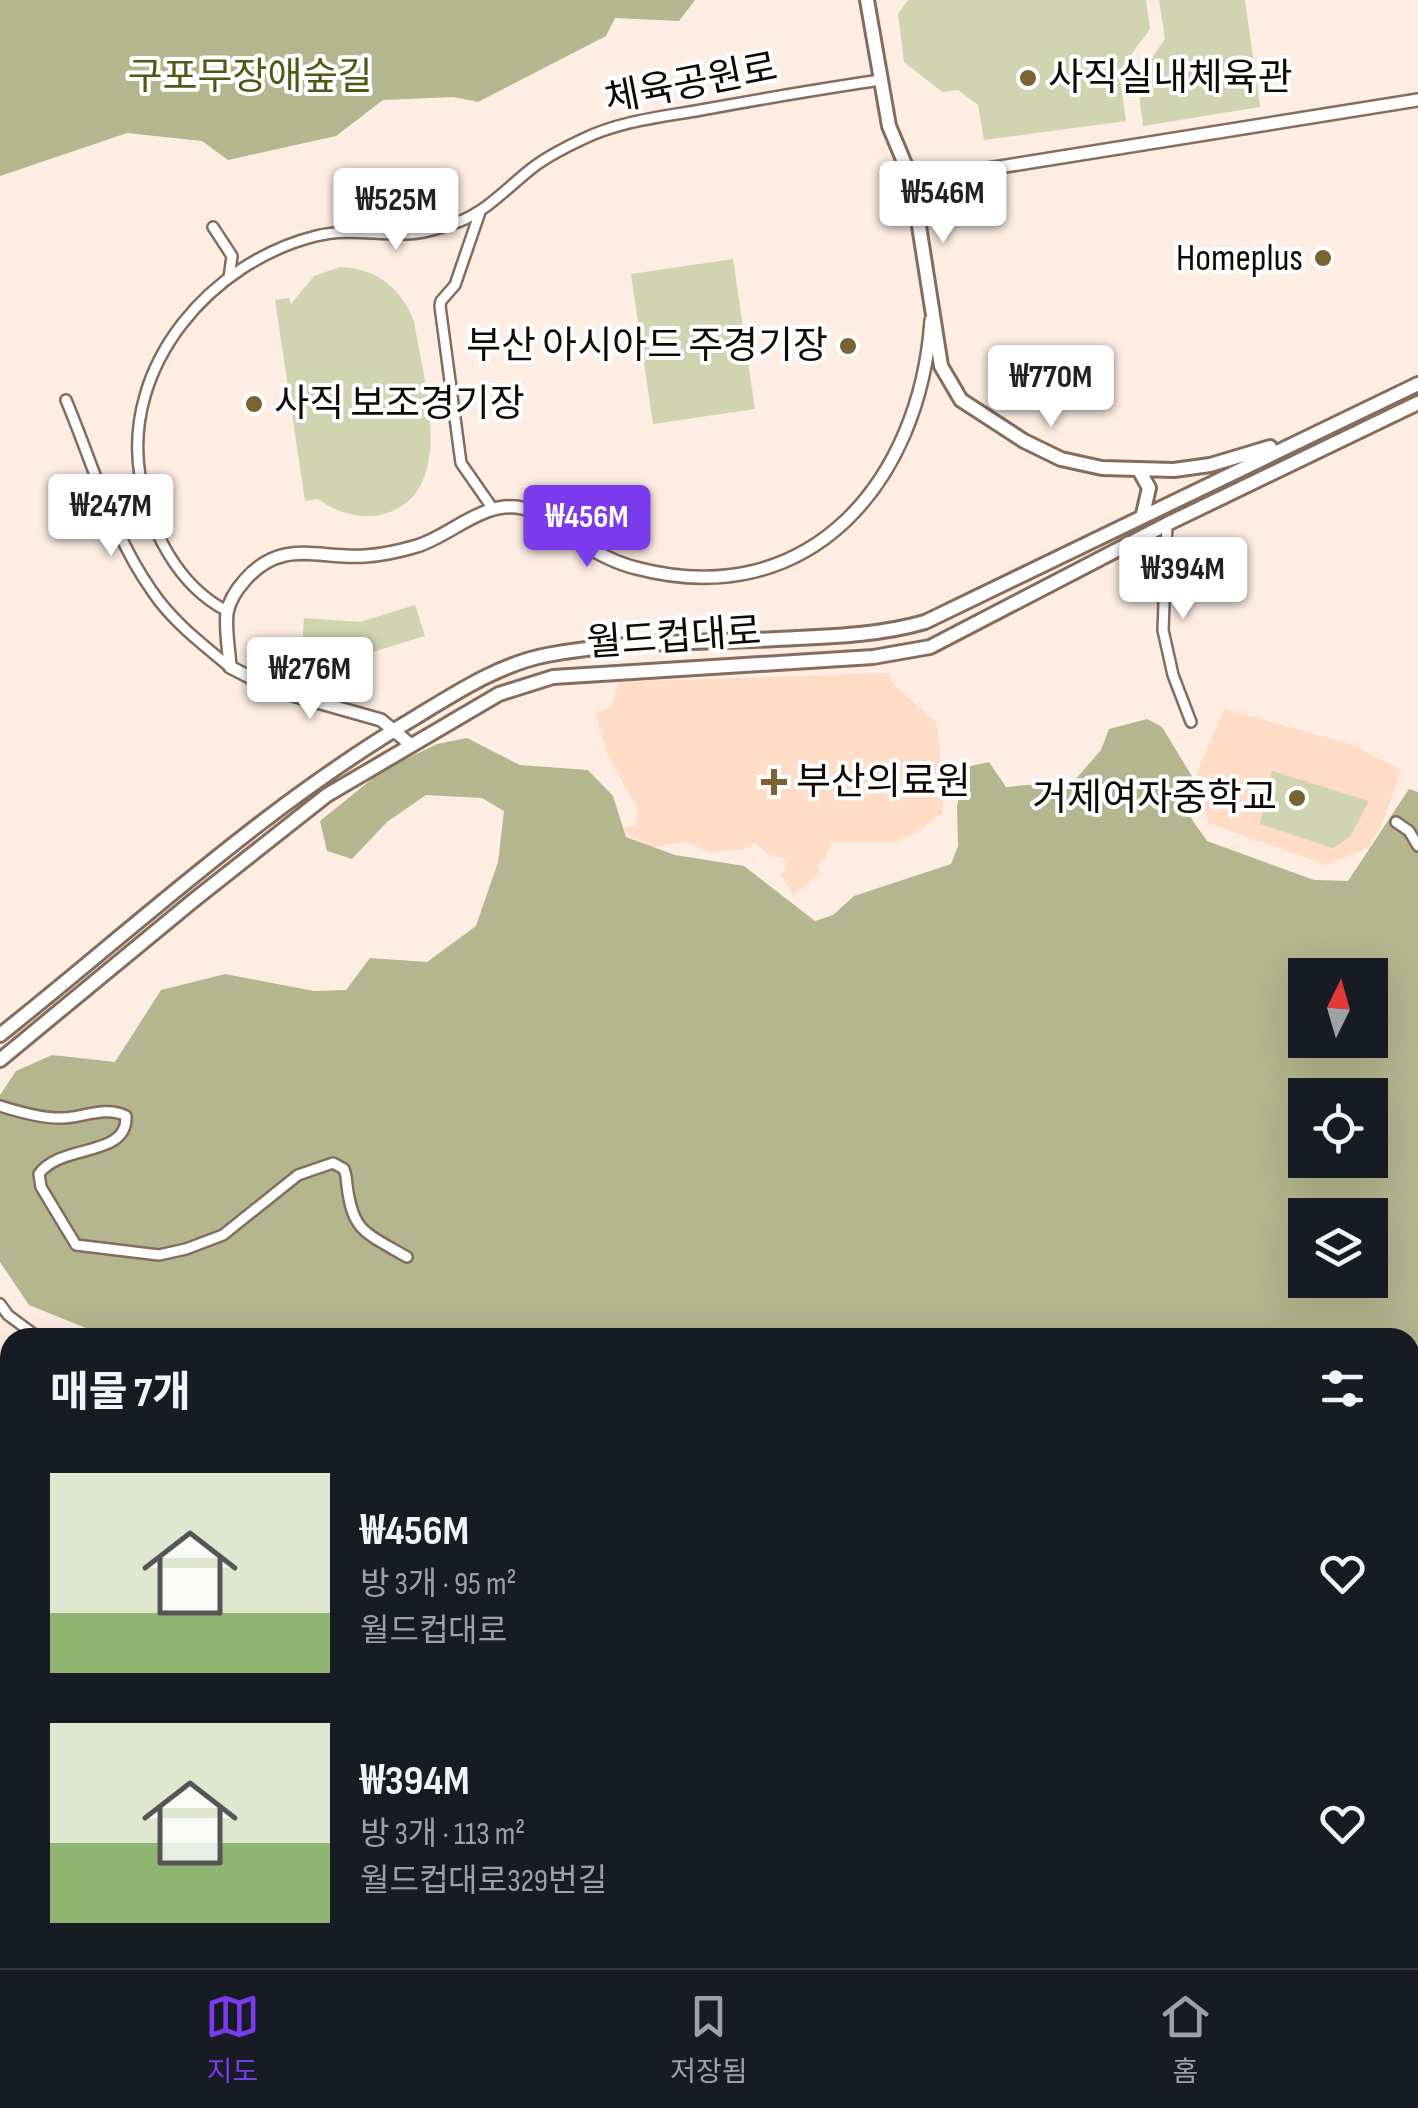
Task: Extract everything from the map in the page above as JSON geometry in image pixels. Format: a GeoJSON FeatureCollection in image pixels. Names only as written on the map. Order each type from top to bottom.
{"type":"FeatureCollection","features":[{"type":"Feature","properties":{"kind":"main road"},"geometry":{"type":"LineString","coordinates":[[866,0],[889,126],[912,180],[941,366],[961,400],[1024,441],[1062,459],[1102,468],[1174,470],[1210,465],[1296,441]]}},
{"type":"Feature","properties":{"kind":"main road","name":"월드컵대로"},"geometry":{"type":"LineString","coordinates":[[0,1035],[177,887],[316,779],[488,676],[545,656],[609,648],[894,631],[925,622],[1418,384]]}},
{"type":"Feature","properties":{"kind":"main road","name":"월드컵대로"},"geometry":{"type":"LineString","coordinates":[[0,1060],[312,806],[499,694],[553,677],[873,657],[920,650],[1167,524],[1418,403]]}},
{"type":"Feature","properties":{"kind":"main road"},"geometry":{"type":"LineString","coordinates":[[1139,470],[1149,488],[1143,514]]}},
{"type":"Feature","properties":{"kind":"street","name":"체육공원로"},"geometry":{"type":"LineString","coordinates":[[227,612],[196,589],[167,551],[147,512],[137,447],[144,400],[162,353],[189,313],[229,278],[272,252],[315,236],[358,230],[409,234],[480,212],[535,165],[607,128],[880,80]]}},
{"type":"Feature","properties":{"kind":"street"},"geometry":{"type":"LineString","coordinates":[[912,180],[1418,100]]}},
{"type":"Feature","properties":{"kind":"street"},"geometry":{"type":"LineString","coordinates":[[480,212],[453,292],[441,300],[440,306],[462,462],[493,509]]}},
{"type":"Feature","properties":{"kind":"street"},"geometry":{"type":"LineString","coordinates":[[213,227],[232,256],[229,278]]}},
{"type":"Feature","properties":{"kind":"street"},"geometry":{"type":"LineString","coordinates":[[230,666],[227,612],[243,582],[270,559],[303,552],[342,556],[390,553],[443,536],[493,509],[523,508],[577,541],[634,568],[691,576],[754,570],[794,557],[816,545],[850,516],[887,474],[914,415],[926,364],[931,317]]}},
{"type":"Feature","properties":{"kind":"street"},"geometry":{"type":"LineString","coordinates":[[66,400],[116,525],[153,594],[172,615],[230,666],[275,690],[367,713],[395,729],[410,744]]}},
{"type":"Feature","properties":{"kind":"street"},"geometry":{"type":"LineString","coordinates":[[1167,524],[1163,630],[1173,675],[1191,722]]}},
{"type":"Feature","properties":{"kind":"street"},"geometry":{"type":"LineString","coordinates":[[1396,822],[1408,830],[1418,846]]}},
{"type":"Feature","properties":{"kind":"street"},"geometry":{"type":"LineString","coordinates":[[0,1106],[60,1118],[99,1112],[126,1116],[126,1128],[118,1140],[50,1162],[40,1174],[41,1188],[76,1244],[159,1255],[186,1249],[223,1235],[298,1176],[333,1162],[344,1170],[353,1219],[372,1237],[407,1257]]}},
{"type":"Feature","properties":{"kind":"street"},"geometry":{"type":"LineString","coordinates":[[0,1304],[26,1328]]}},
{"type":"Feature","properties":{"kind":"shaded area"},"geometry":{"type":"Polygon","coordinates":[[[887,673],[895,686],[937,723],[942,813],[917,832],[896,842],[831,842],[825,859],[817,865],[820,872],[794,895],[780,874],[787,868],[783,858],[768,854],[755,843],[742,850],[708,851],[686,842],[653,847],[630,836],[623,828],[635,826],[638,808],[609,759],[595,712],[611,708],[619,682],[887,673]]]}},
{"type":"Feature","properties":{"kind":"shaded area","name":"거제여자중학교"},"geometry":{"type":"Polygon","coordinates":[[[1224,709],[1354,745],[1401,770],[1382,824],[1368,848],[1326,865],[1208,823],[1197,773],[1224,709]]]}},
{"type":"Feature","properties":{"kind":"green space","name":"구포무장애숲길"},"geometry":{"type":"Polygon","coordinates":[[[0,0],[695,0],[679,21],[615,18],[606,36],[478,102],[454,97],[383,100],[336,136],[228,160],[202,141],[127,133],[0,176],[0,0]]]}},
{"type":"Feature","properties":{"kind":"green space"},"geometry":{"type":"Polygon","coordinates":[[[908,0],[1146,0],[1150,29],[1119,71],[1126,121],[984,140],[978,105],[958,90],[942,92],[904,62],[898,14],[908,0]]]}},
{"type":"Feature","properties":{"kind":"green space"},"geometry":{"type":"Polygon","coordinates":[[[1159,0],[1245,0],[1260,107],[1143,126],[1137,79],[1165,39],[1159,0]]]}},
{"type":"Feature","properties":{"kind":"green space"},"geometry":{"type":"Polygon","coordinates":[[[733,259],[755,409],[653,424],[631,274],[733,259]]]}},
{"type":"Feature","properties":{"kind":"green space"},"geometry":{"type":"Polygon","coordinates":[[[340,267],[365,271],[386,282],[409,309],[428,401],[429,458],[422,483],[407,502],[375,516],[349,514],[318,499],[305,501],[275,300],[289,298],[291,304],[314,276],[340,267]]]}},
{"type":"Feature","properties":{"kind":"green space"},"geometry":{"type":"Polygon","coordinates":[[[415,605],[425,636],[359,656],[357,672],[301,668],[304,618],[360,622],[415,605]]]}},
{"type":"Feature","properties":{"kind":"green space"},"geometry":{"type":"Polygon","coordinates":[[[1147,719],[1162,727],[1193,778],[1191,818],[1207,841],[1314,880],[1348,881],[1409,789],[1418,792],[1418,1328],[86,1328],[29,1305],[0,1262],[0,1095],[16,1071],[52,1055],[115,1062],[161,990],[225,974],[314,991],[346,990],[370,958],[427,962],[476,926],[498,862],[504,811],[482,798],[426,795],[387,822],[352,859],[327,851],[320,821],[383,770],[437,744],[467,738],[520,765],[588,770],[613,796],[626,837],[675,855],[744,866],[815,921],[833,915],[854,896],[951,864],[958,846],[957,806],[966,767],[989,762],[1006,787],[1074,781],[1101,750],[1109,729],[1147,719]]]}},
{"type":"Feature","properties":{"kind":"green space"},"geometry":{"type":"Polygon","coordinates":[[[1272,771],[1369,801],[1350,837],[1333,848],[1260,824],[1272,771]]]}},
{"type":"Feature","properties":{"kind":"place","name":"사직실내체육관"},"geometry":{"type":"Point","coordinates":[1028,78]}},
{"type":"Feature","properties":{"kind":"place","name":"Homeplus"},"geometry":{"type":"Point","coordinates":[1323,258]}},
{"type":"Feature","properties":{"kind":"place","name":"부산 아시아드 주경기장"},"geometry":{"type":"Point","coordinates":[848,346]}},
{"type":"Feature","properties":{"kind":"place","name":"사직 보조경기장"},"geometry":{"type":"Point","coordinates":[254,404]}},
{"type":"Feature","properties":{"kind":"place","name":"부산의료원"},"geometry":{"type":"Point","coordinates":[774,782]}},
{"type":"Feature","properties":{"kind":"place","name":"거제여자중학교"},"geometry":{"type":"Point","coordinates":[1297,798]}}]}
